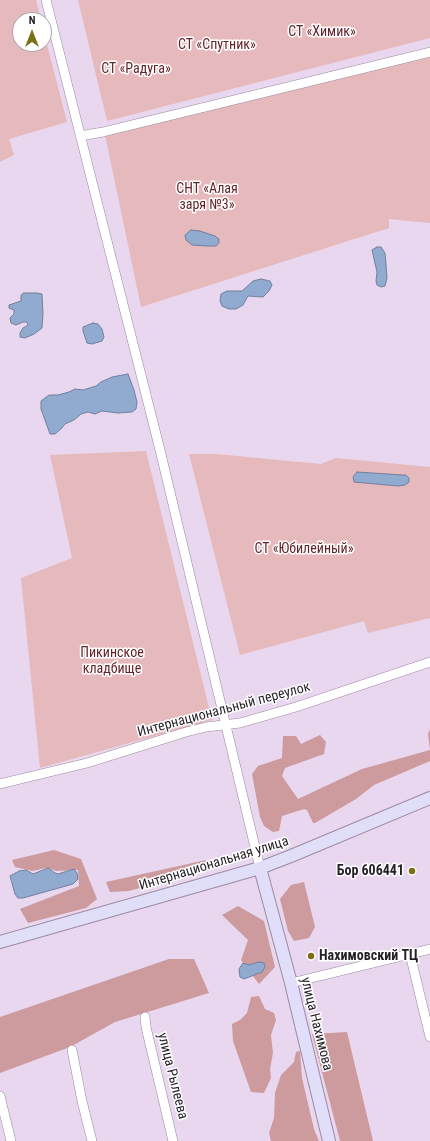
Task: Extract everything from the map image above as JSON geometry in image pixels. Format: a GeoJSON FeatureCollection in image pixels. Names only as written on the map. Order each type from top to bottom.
{"type":"FeatureCollection","features":[{"type":"Feature","properties":{"kind":"main road","name":"Интернациональная улица"},"geometry":{"type":"LineString","coordinates":[[0,942],[260,868],[430,798]]}},
{"type":"Feature","properties":{"kind":"main road","name":"улица Нахимова"},"geometry":{"type":"LineString","coordinates":[[260,868],[291,983],[329,1141]]}},
{"type":"Feature","properties":{"kind":"street"},"geometry":{"type":"LineString","coordinates":[[46,0],[164,465],[260,868]]}},
{"type":"Feature","properties":{"kind":"street"},"geometry":{"type":"LineString","coordinates":[[80,136],[111,130],[430,52]]}},
{"type":"Feature","properties":{"kind":"street","name":"Интернациональный переулок"},"geometry":{"type":"LineString","coordinates":[[0,784],[86,763],[186,732],[206,727],[225,726],[240,723],[296,707],[430,662]]}},
{"type":"Feature","properties":{"kind":"street"},"geometry":{"type":"LineString","coordinates":[[291,983],[430,949]]}},
{"type":"Feature","properties":{"kind":"street"},"geometry":{"type":"LineString","coordinates":[[410,954],[430,1037]]}},
{"type":"Feature","properties":{"kind":"street","name":"улица Рылеева"},"geometry":{"type":"LineString","coordinates":[[145,1017],[147,1034],[173,1141]]}},
{"type":"Feature","properties":{"kind":"street"},"geometry":{"type":"LineString","coordinates":[[72,1050],[92,1141]]}},
{"type":"Feature","properties":{"kind":"street"},"geometry":{"type":"LineString","coordinates":[[0,1096],[11,1141]]}},
{"type":"Feature","properties":{"kind":"green space"},"geometry":{"type":"Polygon","coordinates":[[[0,0],[36,0],[39,12],[12,12],[12,52],[49,52],[67,122],[9,139],[14,155],[0,162],[0,0]]]}},
{"type":"Feature","properties":{"kind":"green space"},"geometry":{"type":"Polygon","coordinates":[[[78,0],[430,0],[430,38],[107,121],[78,0]]]}},
{"type":"Feature","properties":{"kind":"green space","name":"СНТ «Алая заря №3»"},"geometry":{"type":"Polygon","coordinates":[[[430,52],[430,223],[389,219],[389,228],[141,307],[105,135],[430,52]]]}},
{"type":"Feature","properties":{"kind":"green space","name":"Пикинское кладбище"},"geometry":{"type":"Polygon","coordinates":[[[146,451],[212,720],[40,768],[21,578],[72,558],[50,455],[146,451]]]}},
{"type":"Feature","properties":{"kind":"green space","name":"СТ «Юбилейный»"},"geometry":{"type":"Polygon","coordinates":[[[189,454],[216,454],[321,464],[336,458],[430,467],[430,618],[368,633],[364,621],[240,655],[189,454]]]}},
{"type":"Feature","properties":{"kind":"shaded area"},"geometry":{"type":"Polygon","coordinates":[[[430,729],[430,750],[428,734],[430,729]]]}},
{"type":"Feature","properties":{"kind":"shaded area"},"geometry":{"type":"Polygon","coordinates":[[[320,735],[326,742],[324,754],[285,768],[282,776],[298,799],[362,769],[430,750],[430,761],[374,785],[356,799],[315,823],[313,823],[307,810],[304,809],[282,816],[279,831],[273,832],[264,826],[260,817],[252,774],[258,766],[282,758],[283,736],[296,736],[301,744],[320,735]]]}},
{"type":"Feature","properties":{"kind":"shaded area"},"geometry":{"type":"Polygon","coordinates":[[[54,850],[81,859],[97,899],[86,908],[28,923],[20,909],[79,886],[78,870],[56,871],[47,868],[32,871],[15,867],[12,860],[54,850]]]}},
{"type":"Feature","properties":{"kind":"shaded area"},"geometry":{"type":"Polygon","coordinates":[[[206,860],[204,870],[129,891],[110,892],[106,882],[206,860]]]}},
{"type":"Feature","properties":{"kind":"shaded area"},"geometry":{"type":"Polygon","coordinates":[[[304,882],[315,927],[309,938],[294,941],[288,931],[280,899],[291,885],[304,882]]]}},
{"type":"Feature","properties":{"kind":"shaded area"},"geometry":{"type":"Polygon","coordinates":[[[238,906],[264,921],[275,967],[259,984],[241,960],[248,940],[222,915],[238,906]]]}},
{"type":"Feature","properties":{"kind":"shaded area"},"geometry":{"type":"Polygon","coordinates":[[[169,959],[194,959],[209,993],[115,1022],[70,1047],[0,1073],[0,1017],[169,959]]]}},
{"type":"Feature","properties":{"kind":"shaded area"},"geometry":{"type":"Polygon","coordinates":[[[259,996],[265,1009],[274,1013],[276,1020],[271,1035],[273,1053],[270,1069],[271,1078],[264,1093],[251,1092],[233,1041],[232,1024],[240,1020],[247,1013],[251,997],[259,996]]]}},
{"type":"Feature","properties":{"kind":"shaded area"},"geometry":{"type":"Polygon","coordinates":[[[347,1032],[373,1141],[340,1141],[312,1034],[347,1032]]]}},
{"type":"Feature","properties":{"kind":"shaded area"},"geometry":{"type":"Polygon","coordinates":[[[300,1051],[302,1078],[314,1129],[319,1141],[271,1141],[269,1133],[274,1118],[275,1093],[281,1075],[294,1062],[296,1052],[300,1051]]]}},
{"type":"Feature","properties":{"kind":"water"},"geometry":{"type":"Polygon","coordinates":[[[191,230],[200,231],[215,236],[219,239],[219,243],[216,246],[192,245],[186,240],[185,235],[191,230]]]}},
{"type":"Feature","properties":{"kind":"water"},"geometry":{"type":"Polygon","coordinates":[[[377,247],[381,247],[385,253],[387,278],[385,286],[381,287],[377,285],[376,281],[377,272],[372,250],[377,247]]]}},
{"type":"Feature","properties":{"kind":"water"},"geometry":{"type":"Polygon","coordinates":[[[261,279],[270,281],[272,285],[263,297],[248,296],[243,305],[236,309],[229,309],[222,306],[220,301],[221,294],[227,291],[242,291],[253,281],[261,279]]]}},
{"type":"Feature","properties":{"kind":"water"},"geometry":{"type":"Polygon","coordinates":[[[24,293],[42,294],[43,314],[42,328],[25,338],[20,337],[20,333],[23,328],[28,325],[27,322],[16,325],[11,323],[10,318],[14,314],[14,310],[9,308],[9,305],[21,301],[21,295],[24,293]]]}},
{"type":"Feature","properties":{"kind":"water"},"geometry":{"type":"Polygon","coordinates":[[[93,323],[98,324],[102,329],[104,337],[102,341],[92,344],[87,343],[83,327],[93,323]]]}},
{"type":"Feature","properties":{"kind":"water"},"geometry":{"type":"Polygon","coordinates":[[[128,374],[137,402],[136,409],[132,412],[118,413],[102,411],[95,414],[88,412],[81,414],[74,420],[65,424],[55,434],[50,434],[41,409],[41,401],[49,395],[58,395],[75,389],[83,390],[96,386],[112,377],[128,374]]]}},
{"type":"Feature","properties":{"kind":"water"},"geometry":{"type":"Polygon","coordinates":[[[357,472],[406,475],[409,478],[409,482],[405,485],[398,486],[354,482],[353,477],[357,472]]]}},
{"type":"Feature","properties":{"kind":"water"},"geometry":{"type":"Polygon","coordinates":[[[48,868],[58,874],[74,869],[77,873],[78,879],[73,884],[23,898],[18,898],[15,894],[10,876],[19,871],[26,870],[33,874],[48,868]]]}},
{"type":"Feature","properties":{"kind":"water"},"geometry":{"type":"Polygon","coordinates":[[[259,962],[264,963],[265,967],[262,972],[244,979],[240,977],[239,969],[243,963],[249,965],[259,962]]]}},
{"type":"Feature","properties":{"kind":"place","name":"Бор 606441"},"geometry":{"type":"Point","coordinates":[412,871]}},
{"type":"Feature","properties":{"kind":"place","name":"Нахимовский ТЦ"},"geometry":{"type":"Point","coordinates":[311,956]}},
{"type":"Feature","properties":{"kind":"park label","name":"СТ «Химик»"},"geometry":{"type":"Point","coordinates":[322,32]}},
{"type":"Feature","properties":{"kind":"park label","name":"СТ «Спутник»"},"geometry":{"type":"Point","coordinates":[217,45]}},
{"type":"Feature","properties":{"kind":"park label","name":"СТ «Радуга»"},"geometry":{"type":"Point","coordinates":[136,69]}}]}
